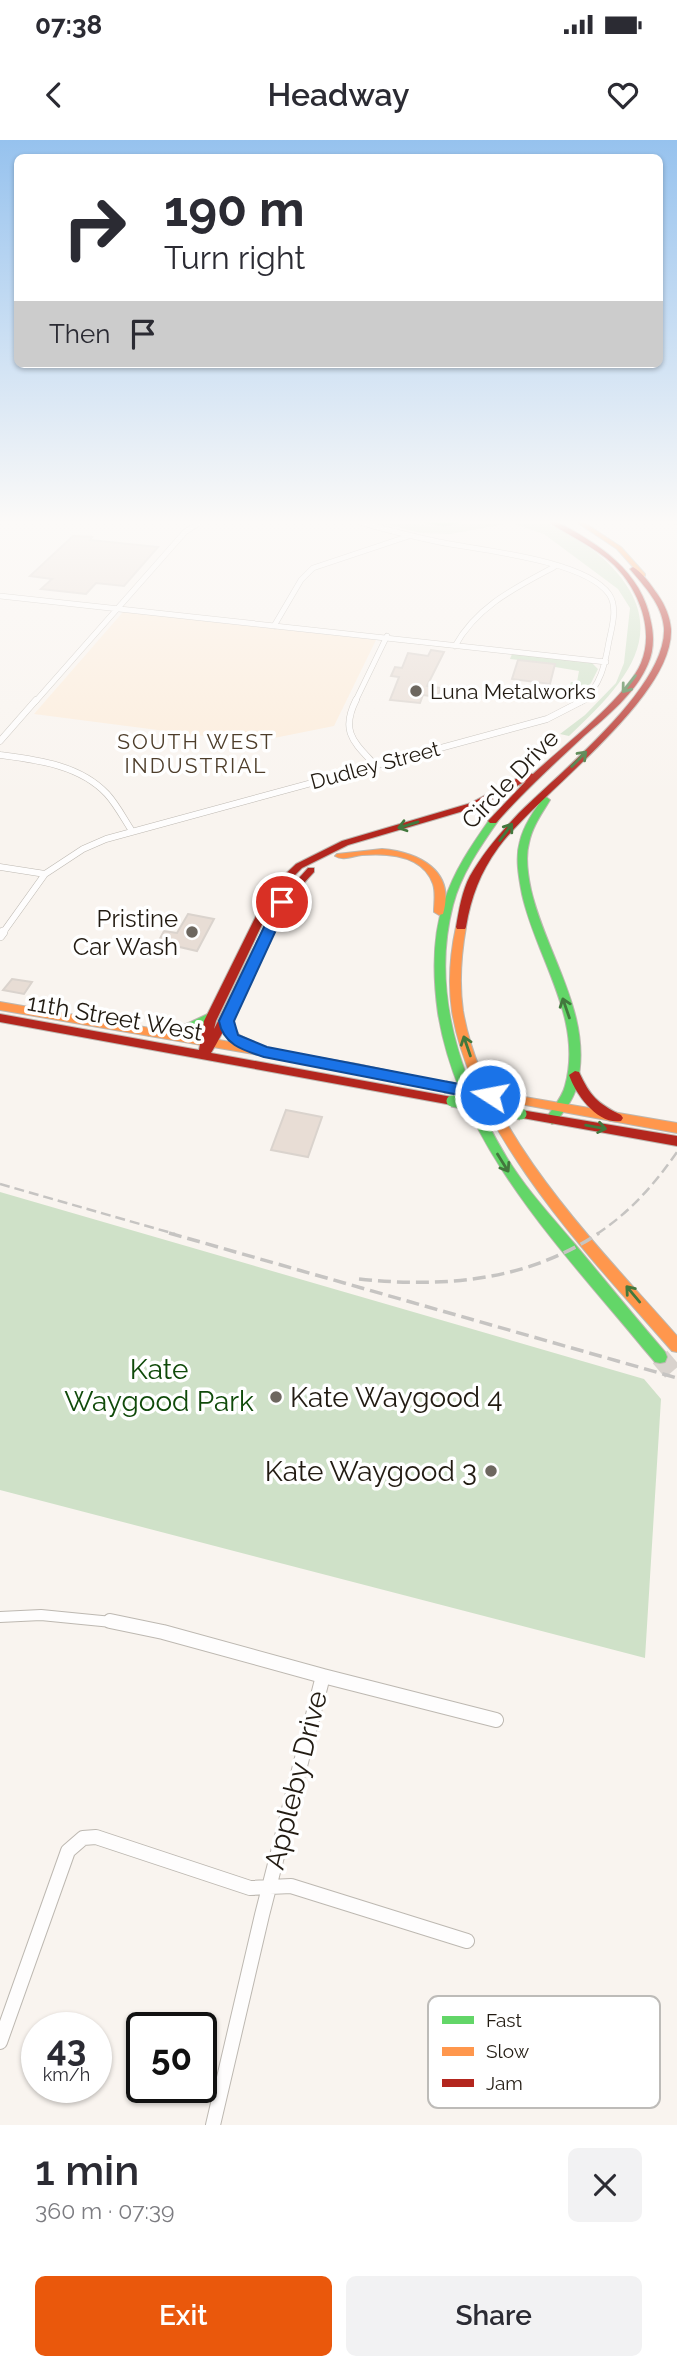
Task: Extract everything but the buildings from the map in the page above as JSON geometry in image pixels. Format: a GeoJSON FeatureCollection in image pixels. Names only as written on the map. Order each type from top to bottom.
{"type":"FeatureCollection","features":[{"type":"Feature","properties":{"kind":"main road","name":"Circle Drive"},"geometry":{"type":"LineString","coordinates":[[646,614],[650,626],[648,653],[642,668],[615,702],[506,807],[467,857],[454,881],[445,912],[439,981],[447,1034],[455,1064],[486,1135],[507,1170],[660,1357]]}},
{"type":"Feature","properties":{"kind":"main road","name":"Circle Drive"},"geometry":{"type":"LineString","coordinates":[[664,614],[667,637],[659,667],[649,685],[556,783],[513,822],[473,879],[458,931],[454,968],[460,1025],[479,1080],[540,1178],[677,1346]]}},
{"type":"Feature","properties":{"kind":"main road"},"geometry":{"type":"LineString","coordinates":[[207,1046],[212,1016],[268,903],[282,882],[296,868],[336,847],[473,806],[506,790],[559,757]]}},
{"type":"Feature","properties":{"kind":"main road"},"geometry":{"type":"LineString","coordinates":[[556,783],[530,825],[523,845],[522,879],[573,1031],[576,1043],[575,1075],[579,1092],[591,1106],[617,1118]]}},
{"type":"Feature","properties":{"kind":"main road"},"geometry":{"type":"LineString","coordinates":[[207,1046],[226,1021],[282,902],[298,880],[332,859],[358,851],[382,851],[407,856],[428,869],[438,881],[440,946]]}},
{"type":"Feature","properties":{"kind":"main road","name":"11th Street West"},"geometry":{"type":"LineString","coordinates":[[0,1006],[149,1032],[452,1101],[677,1141]]}},
{"type":"Feature","properties":{"kind":"main road"},"geometry":{"type":"LineString","coordinates":[[149,1032],[184,1030],[212,1016]]}},
{"type":"Feature","properties":{"kind":"main road","name":"11th Street West"},"geometry":{"type":"LineString","coordinates":[[0,1018],[207,1046],[264,1051],[513,1100],[677,1128]]}},
{"type":"Feature","properties":{"kind":"main road"},"geometry":{"type":"LineString","coordinates":[[226,1021],[228,1032],[233,1038],[264,1051]]}},
{"type":"Feature","properties":{"kind":"main road"},"geometry":{"type":"LineString","coordinates":[[552,1119],[561,1108],[575,1075]]}},
{"type":"Feature","properties":{"kind":"street"},"geometry":{"type":"LineString","coordinates":[[0,741],[113,614]]}},
{"type":"Feature","properties":{"kind":"street"},"geometry":{"type":"LineString","coordinates":[[180,614],[606,660]]}},
{"type":"Feature","properties":{"kind":"street"},"geometry":{"type":"LineString","coordinates":[[275,624],[281,614]]}},
{"type":"Feature","properties":{"kind":"street"},"geometry":{"type":"LineString","coordinates":[[456,644],[477,614]]}},
{"type":"Feature","properties":{"kind":"street","name":"Dudley Street"},"geometry":{"type":"LineString","coordinates":[[45,874],[83,849],[132,831],[555,715],[593,692],[601,680],[613,614]]}},
{"type":"Feature","properties":{"kind":"street"},"geometry":{"type":"LineString","coordinates":[[375,765],[352,740],[347,729],[348,716],[387,636]]}},
{"type":"Feature","properties":{"kind":"street"},"geometry":{"type":"LineString","coordinates":[[0,755],[57,765],[88,778],[107,794],[132,831]]}},
{"type":"Feature","properties":{"kind":"street"},"geometry":{"type":"LineString","coordinates":[[0,867],[45,874],[0,936]]}},
{"type":"Feature","properties":{"kind":"street","name":"Appleby Drive"},"geometry":{"type":"LineString","coordinates":[[0,1617],[48,1613],[107,1619],[323,1675],[213,2125]]}},
{"type":"Feature","properties":{"kind":"street"},"geometry":{"type":"LineString","coordinates":[[323,1675],[496,1720]]}},
{"type":"Feature","properties":{"kind":"street"},"geometry":{"type":"LineString","coordinates":[[0,2042],[62,1865],[76,1839],[96,1837],[250,1888],[291,1886],[467,1941]]}},
{"type":"Feature","properties":{"kind":"shaded area"},"geometry":{"type":"Polygon","coordinates":[[[122,614],[376,640],[334,726],[274,738],[235,740],[34,714],[122,614]]]}},
{"type":"Feature","properties":{"kind":"green space"},"geometry":{"type":"Polygon","coordinates":[[[629,614],[638,614],[640,633],[635,654],[624,676],[569,736],[560,734],[585,715],[616,683],[624,663],[629,614]]]}},
{"type":"Feature","properties":{"kind":"green space"},"geometry":{"type":"Polygon","coordinates":[[[512,654],[592,663],[598,669],[581,694],[568,691],[571,682],[577,682],[579,671],[555,667],[555,664],[510,659],[512,654]]]}},
{"type":"Feature","properties":{"kind":"green space","name":"Kate Waygood Park"},"geometry":{"type":"Polygon","coordinates":[[[0,1192],[644,1379],[661,1399],[645,1658],[0,1490],[0,1192]]]}},
{"type":"Feature","properties":{"kind":"tunnel"},"geometry":{"type":"LineString","coordinates":[[660,1357],[677,1377]]}},
{"type":"Feature","properties":{"kind":"railway"},"geometry":{"type":"LineString","coordinates":[[597,1234],[641,1197],[677,1152]]}},
{"type":"Feature","properties":{"kind":"railway"},"geometry":{"type":"LineString","coordinates":[[0,1184],[175,1234]]}},
{"type":"Feature","properties":{"kind":"railway"},"geometry":{"type":"LineString","coordinates":[[169,1233],[677,1378]]}},
{"type":"Feature","properties":{"kind":"railway"},"geometry":{"type":"LineString","coordinates":[[359,1279],[422,1282],[484,1277],[543,1262],[599,1233]]}},
{"type":"Feature","properties":{"kind":"traffic: fast"},"geometry":{"type":"LineString","coordinates":[[546,800],[524,842],[524,878],[530,909],[565,998],[573,1028],[576,1058],[571,1087],[552,1119]]}},
{"type":"Feature","properties":{"kind":"traffic: fast"},"geometry":{"type":"LineString","coordinates":[[493,821],[465,862],[448,904],[440,947],[440,990],[448,1034],[461,1078],[480,1120],[510,1173],[660,1357]]}},
{"type":"Feature","properties":{"kind":"traffic: fast"},"geometry":{"type":"LineString","coordinates":[[149,1032],[184,1030],[212,1016]]}},
{"type":"Feature","properties":{"kind":"traffic: fast"},"geometry":{"type":"LineString","coordinates":[[445,1087],[513,1099]]}},
{"type":"Feature","properties":{"kind":"traffic: fast"},"geometry":{"type":"LineString","coordinates":[[452,1101],[521,1114]]}},
{"type":"Feature","properties":{"kind":"traffic: slow"},"geometry":{"type":"LineString","coordinates":[[340,856],[367,852],[396,853],[422,863],[438,884],[439,912]]}},
{"type":"Feature","properties":{"kind":"traffic: slow"},"geometry":{"type":"LineString","coordinates":[[461,927],[455,974],[460,1022],[473,1065],[493,1109],[519,1152],[581,1236],[677,1346]]}},
{"type":"Feature","properties":{"kind":"traffic: slow"},"geometry":{"type":"LineString","coordinates":[[0,1006],[357,1068],[445,1087]]}},
{"type":"Feature","properties":{"kind":"traffic: slow"},"geometry":{"type":"LineString","coordinates":[[226,1021],[235,1038],[264,1051]]}},
{"type":"Feature","properties":{"kind":"traffic: slow"},"geometry":{"type":"LineString","coordinates":[[513,1099],[677,1128]]}},
{"type":"Feature","properties":{"kind":"traffic: jam"},"geometry":{"type":"LineString","coordinates":[[493,821],[624,693],[639,674],[648,654],[649,630],[646,614]]}},
{"type":"Feature","properties":{"kind":"traffic: jam"},"geometry":{"type":"LineString","coordinates":[[461,927],[472,882],[495,846],[638,699],[657,668],[667,638],[664,614]]}},
{"type":"Feature","properties":{"kind":"traffic: jam"},"geometry":{"type":"LineString","coordinates":[[204,1055],[210,1021],[263,912],[282,882],[299,866],[345,843],[474,805],[530,775]]}},
{"type":"Feature","properties":{"kind":"traffic: jam"},"geometry":{"type":"LineString","coordinates":[[204,1055],[277,912],[311,870]]}},
{"type":"Feature","properties":{"kind":"traffic: jam"},"geometry":{"type":"LineString","coordinates":[[0,1018],[452,1101]]}},
{"type":"Feature","properties":{"kind":"traffic: jam"},"geometry":{"type":"LineString","coordinates":[[575,1075],[590,1102],[617,1118]]}},
{"type":"Feature","properties":{"kind":"traffic: jam"},"geometry":{"type":"LineString","coordinates":[[521,1114],[677,1141]]}},
{"type":"Feature","properties":{"kind":"place","name":"Luna Metalworks"},"geometry":{"type":"Point","coordinates":[416,691]}},
{"type":"Feature","properties":{"kind":"place","name":"Pristine Car Wash"},"geometry":{"type":"Point","coordinates":[192,932]}},
{"type":"Feature","properties":{"kind":"place","name":"Kate Waygood 4"},"geometry":{"type":"Point","coordinates":[276,1397]}},
{"type":"Feature","properties":{"kind":"place","name":"Kate Waygood 3"},"geometry":{"type":"Point","coordinates":[491,1471]}},
{"type":"Feature","properties":{"kind":"district","name":"SOUTH WEST INDUSTRIAL"},"geometry":{"type":"Point","coordinates":[196,753]}},
{"type":"Feature","properties":{"kind":"route"},"geometry":{"type":"LineString","coordinates":[[282,902],[226,1021],[228,1032],[233,1038],[264,1051],[490,1095]]}}]}
